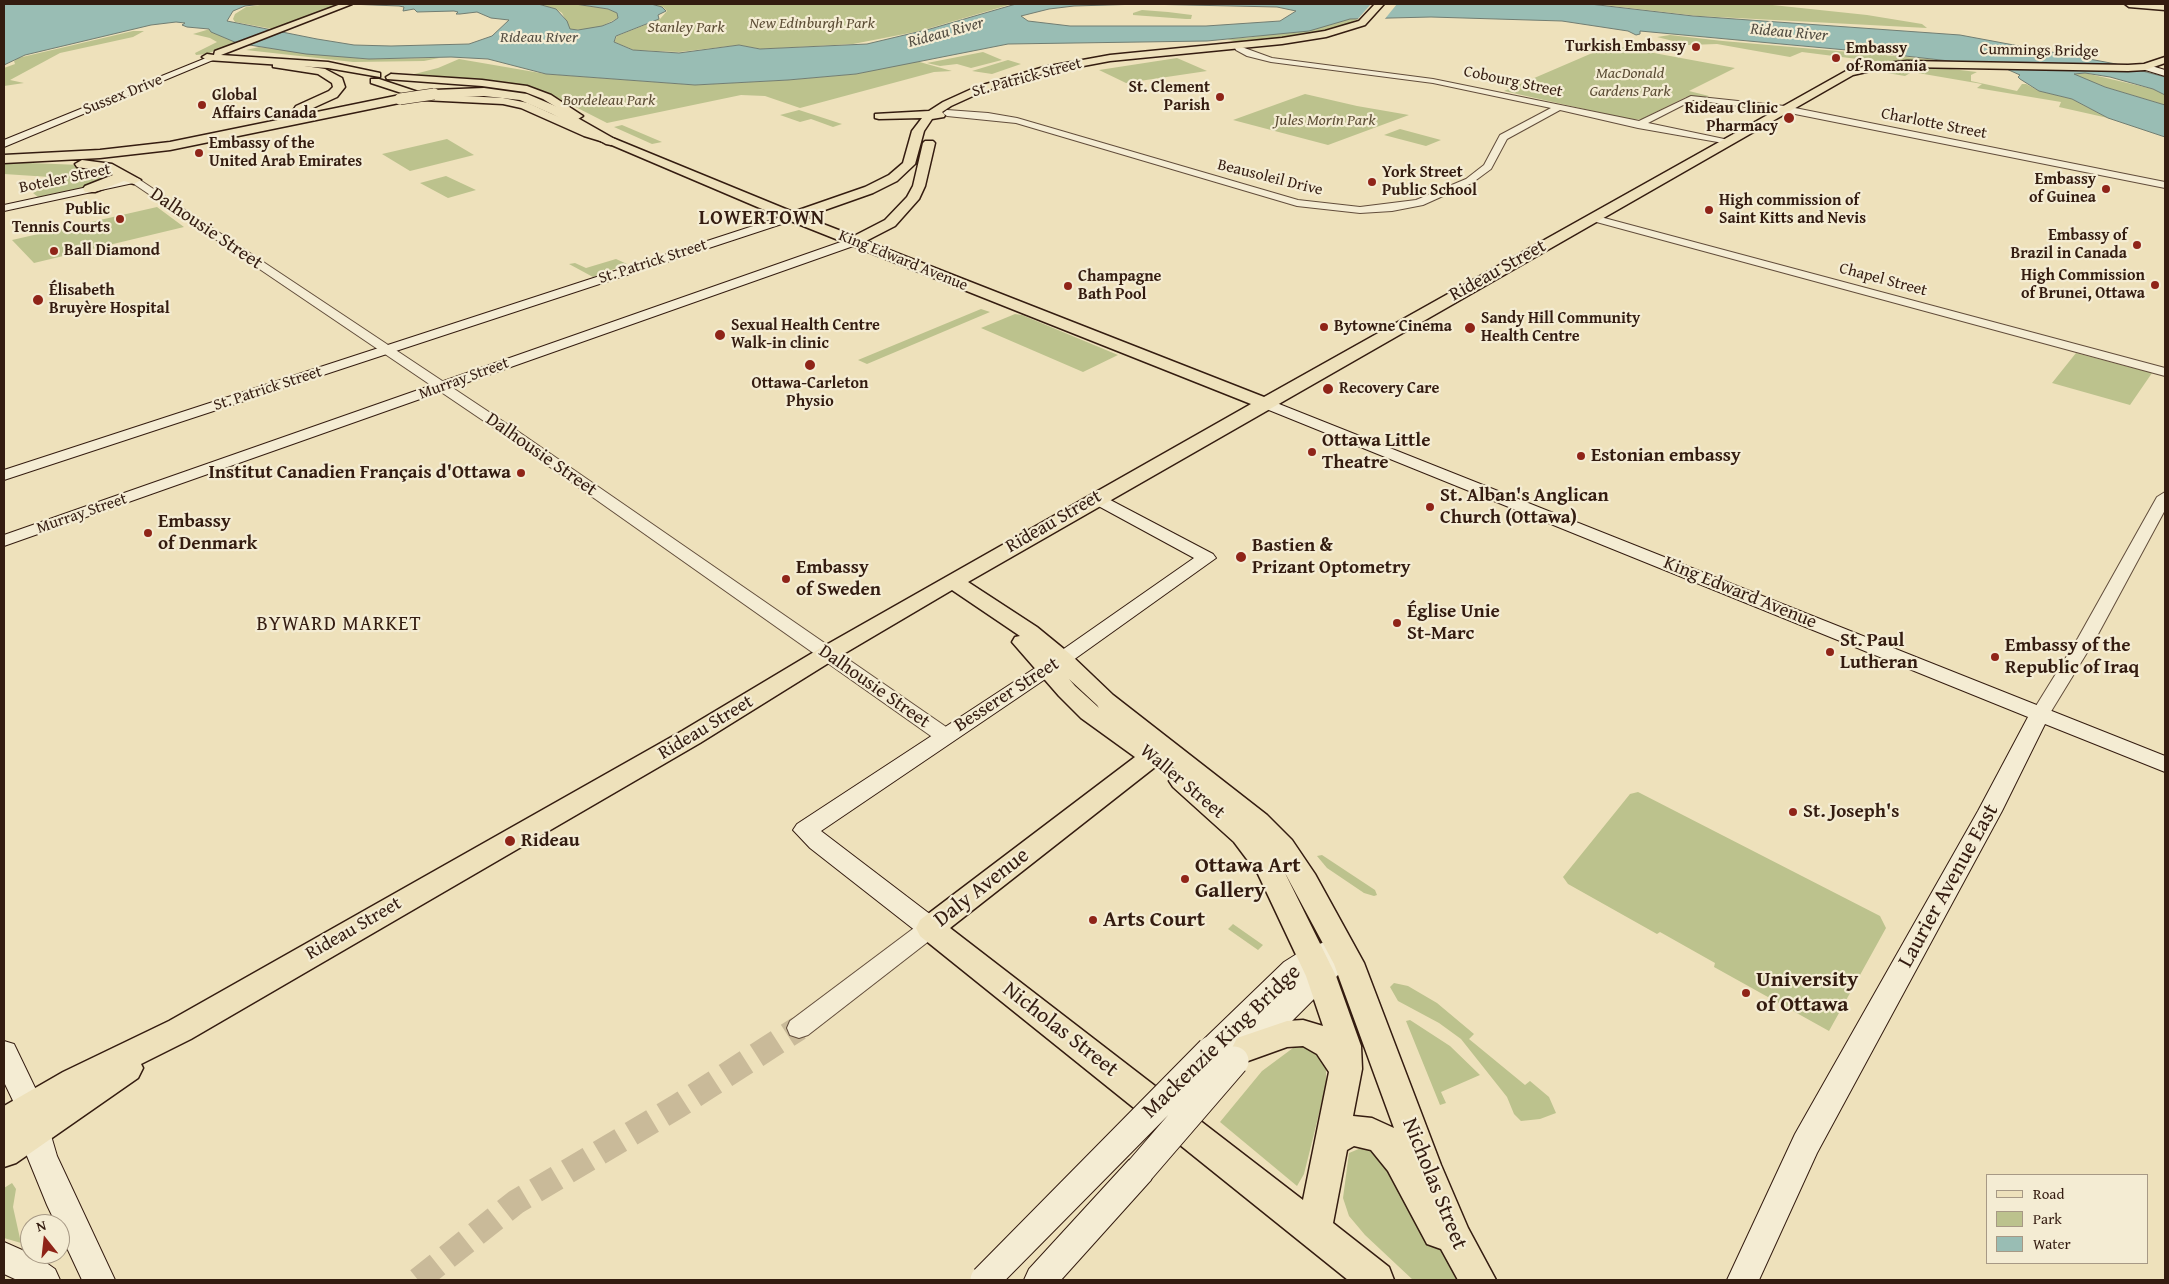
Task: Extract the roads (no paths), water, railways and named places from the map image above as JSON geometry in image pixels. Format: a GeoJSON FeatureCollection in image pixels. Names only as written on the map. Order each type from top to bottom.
{"type":"FeatureCollection","features":[{"type":"Feature","properties":{"kind":"highway"},"geometry":{"type":"LineString","coordinates":[[144,143],[213,131],[284,114],[318,103],[337,87],[333,76],[321,71],[277,65]]}},
{"type":"Feature","properties":{"kind":"highway"},"geometry":{"type":"LineString","coordinates":[[4,144],[144,143],[241,128],[396,97],[467,88],[506,89],[534,95],[565,110]]}},
{"type":"Feature","properties":{"kind":"highway"},"geometry":{"type":"LineString","coordinates":[[430,92],[476,92],[523,97],[556,111],[611,141]]}},
{"type":"Feature","properties":{"kind":"highway"},"geometry":{"type":"LineString","coordinates":[[4,160],[109,154],[170,146],[396,97]]}},
{"type":"Feature","properties":{"kind":"highway"},"geometry":{"type":"LineString","coordinates":[[4,160],[95,165],[127,177]]}},
{"type":"Feature","properties":{"kind":"highway"},"geometry":{"type":"LineString","coordinates":[[90,190],[127,177]]}},
{"type":"Feature","properties":{"kind":"main road","name":"Sussex Drive"},"geometry":{"type":"LineString","coordinates":[[4,144],[242,45],[348,4]]}},
{"type":"Feature","properties":{"kind":"main road","name":"St. Patrick Street"},"geometry":{"type":"LineString","coordinates":[[4,475],[386,350],[792,210],[811,211],[883,184],[901,173],[909,164],[935,116],[952,101],[980,89],[1065,66],[1150,52],[1309,38],[1343,30],[1371,20],[1380,4]]}},
{"type":"Feature","properties":{"kind":"main road","name":"St. Patrick Street"},"geometry":{"type":"LineString","coordinates":[[935,116],[988,92],[1044,74],[1110,61],[1191,51],[1279,44],[1337,36],[1359,28],[1388,4]]}},
{"type":"Feature","properties":{"kind":"main road"},"geometry":{"type":"LineString","coordinates":[[2129,4],[2165,6]]}},
{"type":"Feature","properties":{"kind":"main road"},"geometry":{"type":"LineString","coordinates":[[2150,4],[2165,6]]}},
{"type":"Feature","properties":{"kind":"main road"},"geometry":{"type":"LineString","coordinates":[[1191,51],[1233,51],[1260,56],[1260,49],[1279,44]]}},
{"type":"Feature","properties":{"kind":"main road","name":"Sussex Drive"},"geometry":{"type":"LineString","coordinates":[[4,144],[92,103],[208,59]]}},
{"type":"Feature","properties":{"kind":"main road","name":"King Edward Avenue"},"geometry":{"type":"LineString","coordinates":[[208,59],[329,69],[373,78],[388,75],[391,77],[473,82],[527,89],[547,97],[565,110],[600,127],[698,172]]}},
{"type":"Feature","properties":{"kind":"main road","name":"King Edward Avenue"},"geometry":{"type":"LineString","coordinates":[[208,59],[328,65],[373,78],[423,97],[518,104],[588,134],[698,172],[792,210],[855,241],[997,299],[1332,423],[1371,445],[2165,764]]}},
{"type":"Feature","properties":{"kind":"main road","name":"Cummings Bridge"},"geometry":{"type":"LineString","coordinates":[[1946,64],[2132,68],[2145,67],[2165,60]]}},
{"type":"Feature","properties":{"kind":"main road","name":"Rideau Street"},"geometry":{"type":"LineString","coordinates":[[4,1152],[24,1120],[690,738],[827,654],[1097,498],[1726,142],[1850,73],[1892,64],[1946,64]]}},
{"type":"Feature","properties":{"kind":"main road"},"geometry":{"type":"LineString","coordinates":[[2145,67],[2165,72]]}},
{"type":"Feature","properties":{"kind":"main road"},"geometry":{"type":"LineString","coordinates":[[92,103],[105,103]]}},
{"type":"Feature","properties":{"kind":"main road"},"geometry":{"type":"LineString","coordinates":[[879,116],[902,114],[915,117],[935,116]]}},
{"type":"Feature","properties":{"kind":"main road","name":"St. Patrick Street"},"geometry":{"type":"LineString","coordinates":[[913,199],[919,186],[935,116]]}},
{"type":"Feature","properties":{"kind":"main road"},"geometry":{"type":"LineString","coordinates":[[883,184],[904,186],[913,199]]}},
{"type":"Feature","properties":{"kind":"main road","name":"Boteler Street"},"geometry":{"type":"LineString","coordinates":[[4,208],[90,190]]}},
{"type":"Feature","properties":{"kind":"main road"},"geometry":{"type":"LineString","coordinates":[[792,210],[845,198]]}},
{"type":"Feature","properties":{"kind":"main road","name":"Murray Street"},"geometry":{"type":"LineString","coordinates":[[4,541],[855,241],[870,235],[898,217],[913,199]]}},
{"type":"Feature","properties":{"kind":"main road","name":"King Edward Avenue"},"geometry":{"type":"LineString","coordinates":[[811,211],[1222,374],[1269,400],[1362,444],[1371,445]]}},
{"type":"Feature","properties":{"kind":"main road"},"geometry":{"type":"LineString","coordinates":[[997,299],[1016,298],[1051,307]]}},
{"type":"Feature","properties":{"kind":"main road","name":"Besserer Street"},"geometry":{"type":"LineString","coordinates":[[805,830],[1055,663],[1207,558],[1097,498]]}},
{"type":"Feature","properties":{"kind":"main road","name":"Waller Street"},"geometry":{"type":"LineString","coordinates":[[954,582],[1006,618],[1017,635],[1055,663],[1067,692],[1089,712],[1158,752],[1224,817],[1257,852],[1331,960]]}},
{"type":"Feature","properties":{"kind":"main road","name":"Laurier Avenue East"},"geometry":{"type":"LineString","coordinates":[[1743,1280],[1806,1144],[1990,811],[2040,714]]}},
{"type":"Feature","properties":{"kind":"main road","name":"Daly Avenue"},"geometry":{"type":"LineString","coordinates":[[930,928],[1158,752]]}},
{"type":"Feature","properties":{"kind":"main road","name":"Nicholas Street"},"geometry":{"type":"LineString","coordinates":[[805,830],[1376,1280]]}},
{"type":"Feature","properties":{"kind":"main road"},"geometry":{"type":"LineString","coordinates":[[1314,1230],[1330,1140],[1346,1069],[1345,1046],[1331,960]]}},
{"type":"Feature","properties":{"kind":"main road","name":"Nicholas Street"},"geometry":{"type":"LineString","coordinates":[[1331,960],[1473,1272]]}},
{"type":"Feature","properties":{"kind":"main road","name":"Mackenzie King Bridge"},"geometry":{"type":"LineString","coordinates":[[985,1280],[1331,960]]}},
{"type":"Feature","properties":{"kind":"main road","name":"Mackenzie King Bridge"},"geometry":{"type":"LineString","coordinates":[[1040,1280],[1231,1053],[1260,1001],[1293,970],[1331,960]]}},
{"type":"Feature","properties":{"kind":"main road"},"geometry":{"type":"LineString","coordinates":[[1231,1053],[1287,1034],[1303,1033],[1314,1036],[1328,1045],[1346,1069]]}},
{"type":"Feature","properties":{"kind":"main road"},"geometry":{"type":"LineString","coordinates":[[4,1053],[24,1120],[99,1280]]}},
{"type":"Feature","properties":{"kind":"main road"},"geometry":{"type":"LineString","coordinates":[[1330,1140],[1353,1131],[1372,1133],[1383,1139],[1400,1160],[1424,1206],[1443,1236],[1473,1272]]}},
{"type":"Feature","properties":{"kind":"main road"},"geometry":{"type":"LineString","coordinates":[[4,1258],[26,1268],[44,1280]]}},
{"type":"Feature","properties":{"kind":"street","name":"Cobourg Street"},"geometry":{"type":"LineString","coordinates":[[1238,48],[1292,64],[1426,79],[1726,142]]}},
{"type":"Feature","properties":{"kind":"street","name":"Charlotte Street"},"geometry":{"type":"LineString","coordinates":[[1638,125],[1696,97],[1785,109],[2165,185]]}},
{"type":"Feature","properties":{"kind":"street","name":"Beausoleil Drive"},"geometry":{"type":"LineString","coordinates":[[935,116],[1006,119],[1297,203],[1332,208],[1368,209],[1424,202],[1472,179],[1488,167],[1503,137],[1558,108]]}},
{"type":"Feature","properties":{"kind":"street","name":"Dalhousie Street"},"geometry":{"type":"LineString","coordinates":[[127,177],[442,387],[945,736]]}},
{"type":"Feature","properties":{"kind":"street","name":"Chapel Street"},"geometry":{"type":"LineString","coordinates":[[1592,218],[2165,372]]}},
{"type":"Feature","properties":{"kind":"street","name":"Laurier Avenue East"},"geometry":{"type":"LineString","coordinates":[[2040,714],[2087,638],[2165,497]]}},
{"type":"Feature","properties":{"kind":"street","name":"Daly Avenue"},"geometry":{"type":"LineString","coordinates":[[800,1028],[930,928]]}},
{"type":"Feature","properties":{"kind":"water","name":"Rideau River"},"geometry":{"type":"Polygon","coordinates":[[[4,4],[262,4],[245,6],[233,11],[227,21],[354,45],[391,46],[469,44],[492,36],[509,20],[491,18],[477,12],[456,14],[458,12],[454,11],[417,12],[414,9],[403,11],[404,7],[399,6],[348,4],[538,4],[556,9],[567,21],[570,29],[578,30],[602,26],[618,18],[617,13],[608,9],[575,4],[651,4],[662,7],[666,11],[658,15],[659,19],[616,36],[614,42],[633,50],[679,53],[739,45],[760,49],[867,44],[930,29],[1016,4],[1142,4],[1590,4],[1693,16],[1960,35],[2116,64],[2165,77],[2165,95],[2153,89],[2110,77],[2085,73],[2074,74],[2105,87],[2165,105],[2165,137],[2108,118],[2072,99],[2039,91],[2020,79],[2018,77],[2020,75],[2002,67],[1879,53],[1640,31],[1640,34],[1636,35],[1628,31],[1562,21],[1431,17],[1350,19],[1309,31],[1207,41],[1008,44],[856,74],[695,85],[546,74],[488,59],[451,57],[369,59],[306,54],[237,43],[211,32],[209,29],[187,27],[182,25],[185,23],[176,22],[151,25],[25,55],[4,65],[4,4]],[[1142,4],[1074,6],[1049,9],[1021,16],[1028,21],[1070,26],[1206,26],[1280,21],[1296,11],[1277,7],[1142,4]]]}},
{"type":"Feature","properties":{"kind":"tunnel"},"geometry":{"type":"LineString","coordinates":[[418,1280],[516,1202],[678,1106],[799,1028]]}},
{"type":"Feature","properties":{"kind":"place","name":"Turkish Embassy"},"geometry":{"type":"Point","coordinates":[1696,47]}},
{"type":"Feature","properties":{"kind":"place","name":"Embassy of Romania"},"geometry":{"type":"Point","coordinates":[1836,58]}},
{"type":"Feature","properties":{"kind":"place","name":"St. Clement Parish"},"geometry":{"type":"Point","coordinates":[1220,97]}},
{"type":"Feature","properties":{"kind":"place","name":"Global Affairs Canada"},"geometry":{"type":"Point","coordinates":[202,105]}},
{"type":"Feature","properties":{"kind":"place","name":"Rideau Clinic Pharmacy"},"geometry":{"type":"Point","coordinates":[1789,118]}},
{"type":"Feature","properties":{"kind":"place","name":"Embassy of the United Arab Emirates"},"geometry":{"type":"Point","coordinates":[199,153]}},
{"type":"Feature","properties":{"kind":"place","name":"York Street Public School"},"geometry":{"type":"Point","coordinates":[1372,182]}},
{"type":"Feature","properties":{"kind":"place","name":"Embassy of Guinea"},"geometry":{"type":"Point","coordinates":[2106,189]}},
{"type":"Feature","properties":{"kind":"place","name":"High commission of Saint Kitts and Nevis"},"geometry":{"type":"Point","coordinates":[1709,210]}},
{"type":"Feature","properties":{"kind":"place","name":"Public Tennis Courts"},"geometry":{"type":"Point","coordinates":[120,219]}},
{"type":"Feature","properties":{"kind":"place","name":"Embassy of Brazil in Canada"},"geometry":{"type":"Point","coordinates":[2137,245]}},
{"type":"Feature","properties":{"kind":"place","name":"Ball Diamond"},"geometry":{"type":"Point","coordinates":[54,251]}},
{"type":"Feature","properties":{"kind":"place","name":"High Commission of Brunei, Ottawa"},"geometry":{"type":"Point","coordinates":[2155,285]}},
{"type":"Feature","properties":{"kind":"place","name":"Champagne Bath Pool"},"geometry":{"type":"Point","coordinates":[1068,286]}},
{"type":"Feature","properties":{"kind":"place","name":"Élisabeth Bruyère Hospital"},"geometry":{"type":"Point","coordinates":[38,300]}},
{"type":"Feature","properties":{"kind":"place","name":"Bytowne Cinema"},"geometry":{"type":"Point","coordinates":[1324,327]}},
{"type":"Feature","properties":{"kind":"place","name":"Sandy Hill Community Health Centre"},"geometry":{"type":"Point","coordinates":[1470,328]}},
{"type":"Feature","properties":{"kind":"place","name":"Sexual Health Centre Walk-in clinic"},"geometry":{"type":"Point","coordinates":[720,335]}},
{"type":"Feature","properties":{"kind":"place","name":"Ottawa-Carleton Physio"},"geometry":{"type":"Point","coordinates":[810,365]}},
{"type":"Feature","properties":{"kind":"place","name":"Recovery Care"},"geometry":{"type":"Point","coordinates":[1328,389]}},
{"type":"Feature","properties":{"kind":"place","name":"Ottawa Little Theatre"},"geometry":{"type":"Point","coordinates":[1312,452]}},
{"type":"Feature","properties":{"kind":"place","name":"Estonian embassy"},"geometry":{"type":"Point","coordinates":[1581,456]}},
{"type":"Feature","properties":{"kind":"place","name":"Institut Canadien Français d'Ottawa"},"geometry":{"type":"Point","coordinates":[521,473]}},
{"type":"Feature","properties":{"kind":"place","name":"St. Alban's Anglican Church (Ottawa)"},"geometry":{"type":"Point","coordinates":[1430,507]}},
{"type":"Feature","properties":{"kind":"place","name":"Embassy of Denmark"},"geometry":{"type":"Point","coordinates":[148,533]}},
{"type":"Feature","properties":{"kind":"place","name":"Bastien & Prizant Optometry"},"geometry":{"type":"Point","coordinates":[1241,557]}},
{"type":"Feature","properties":{"kind":"place","name":"Embassy of Sweden"},"geometry":{"type":"Point","coordinates":[786,579]}},
{"type":"Feature","properties":{"kind":"place","name":"Église Unie St-Marc"},"geometry":{"type":"Point","coordinates":[1397,623]}},
{"type":"Feature","properties":{"kind":"place","name":"St. Paul Lutheran"},"geometry":{"type":"Point","coordinates":[1830,652]}},
{"type":"Feature","properties":{"kind":"place","name":"Embassy of the Republic of Iraq"},"geometry":{"type":"Point","coordinates":[1995,657]}},
{"type":"Feature","properties":{"kind":"place","name":"St. Joseph's"},"geometry":{"type":"Point","coordinates":[1793,812]}},
{"type":"Feature","properties":{"kind":"place","name":"Rideau"},"geometry":{"type":"Point","coordinates":[510,841]}},
{"type":"Feature","properties":{"kind":"place","name":"Ottawa Art Gallery"},"geometry":{"type":"Point","coordinates":[1185,879]}},
{"type":"Feature","properties":{"kind":"place","name":"Arts Court"},"geometry":{"type":"Point","coordinates":[1093,920]}},
{"type":"Feature","properties":{"kind":"place","name":"University of Ottawa"},"geometry":{"type":"Point","coordinates":[1746,993]}},
{"type":"Feature","properties":{"kind":"district","name":"LOWERTOWN"},"geometry":{"type":"Point","coordinates":[762,219]}},
{"type":"Feature","properties":{"kind":"district","name":"BYWARD MARKET"},"geometry":{"type":"Point","coordinates":[339,625]}},
{"type":"Feature","properties":{"kind":"park label","name":"New Edinburgh Park"},"geometry":{"type":"Point","coordinates":[812,24]}},
{"type":"Feature","properties":{"kind":"park label","name":"Stanley Park"},"geometry":{"type":"Point","coordinates":[686,28]}},
{"type":"Feature","properties":{"kind":"park label","name":"MacDonald Gardens Park"},"geometry":{"type":"Point","coordinates":[1630,83]}},
{"type":"Feature","properties":{"kind":"park label","name":"Bordeleau Park"},"geometry":{"type":"Point","coordinates":[609,101]}},
{"type":"Feature","properties":{"kind":"park label","name":"Jules Morin Park"},"geometry":{"type":"Point","coordinates":[1325,121]}}]}
